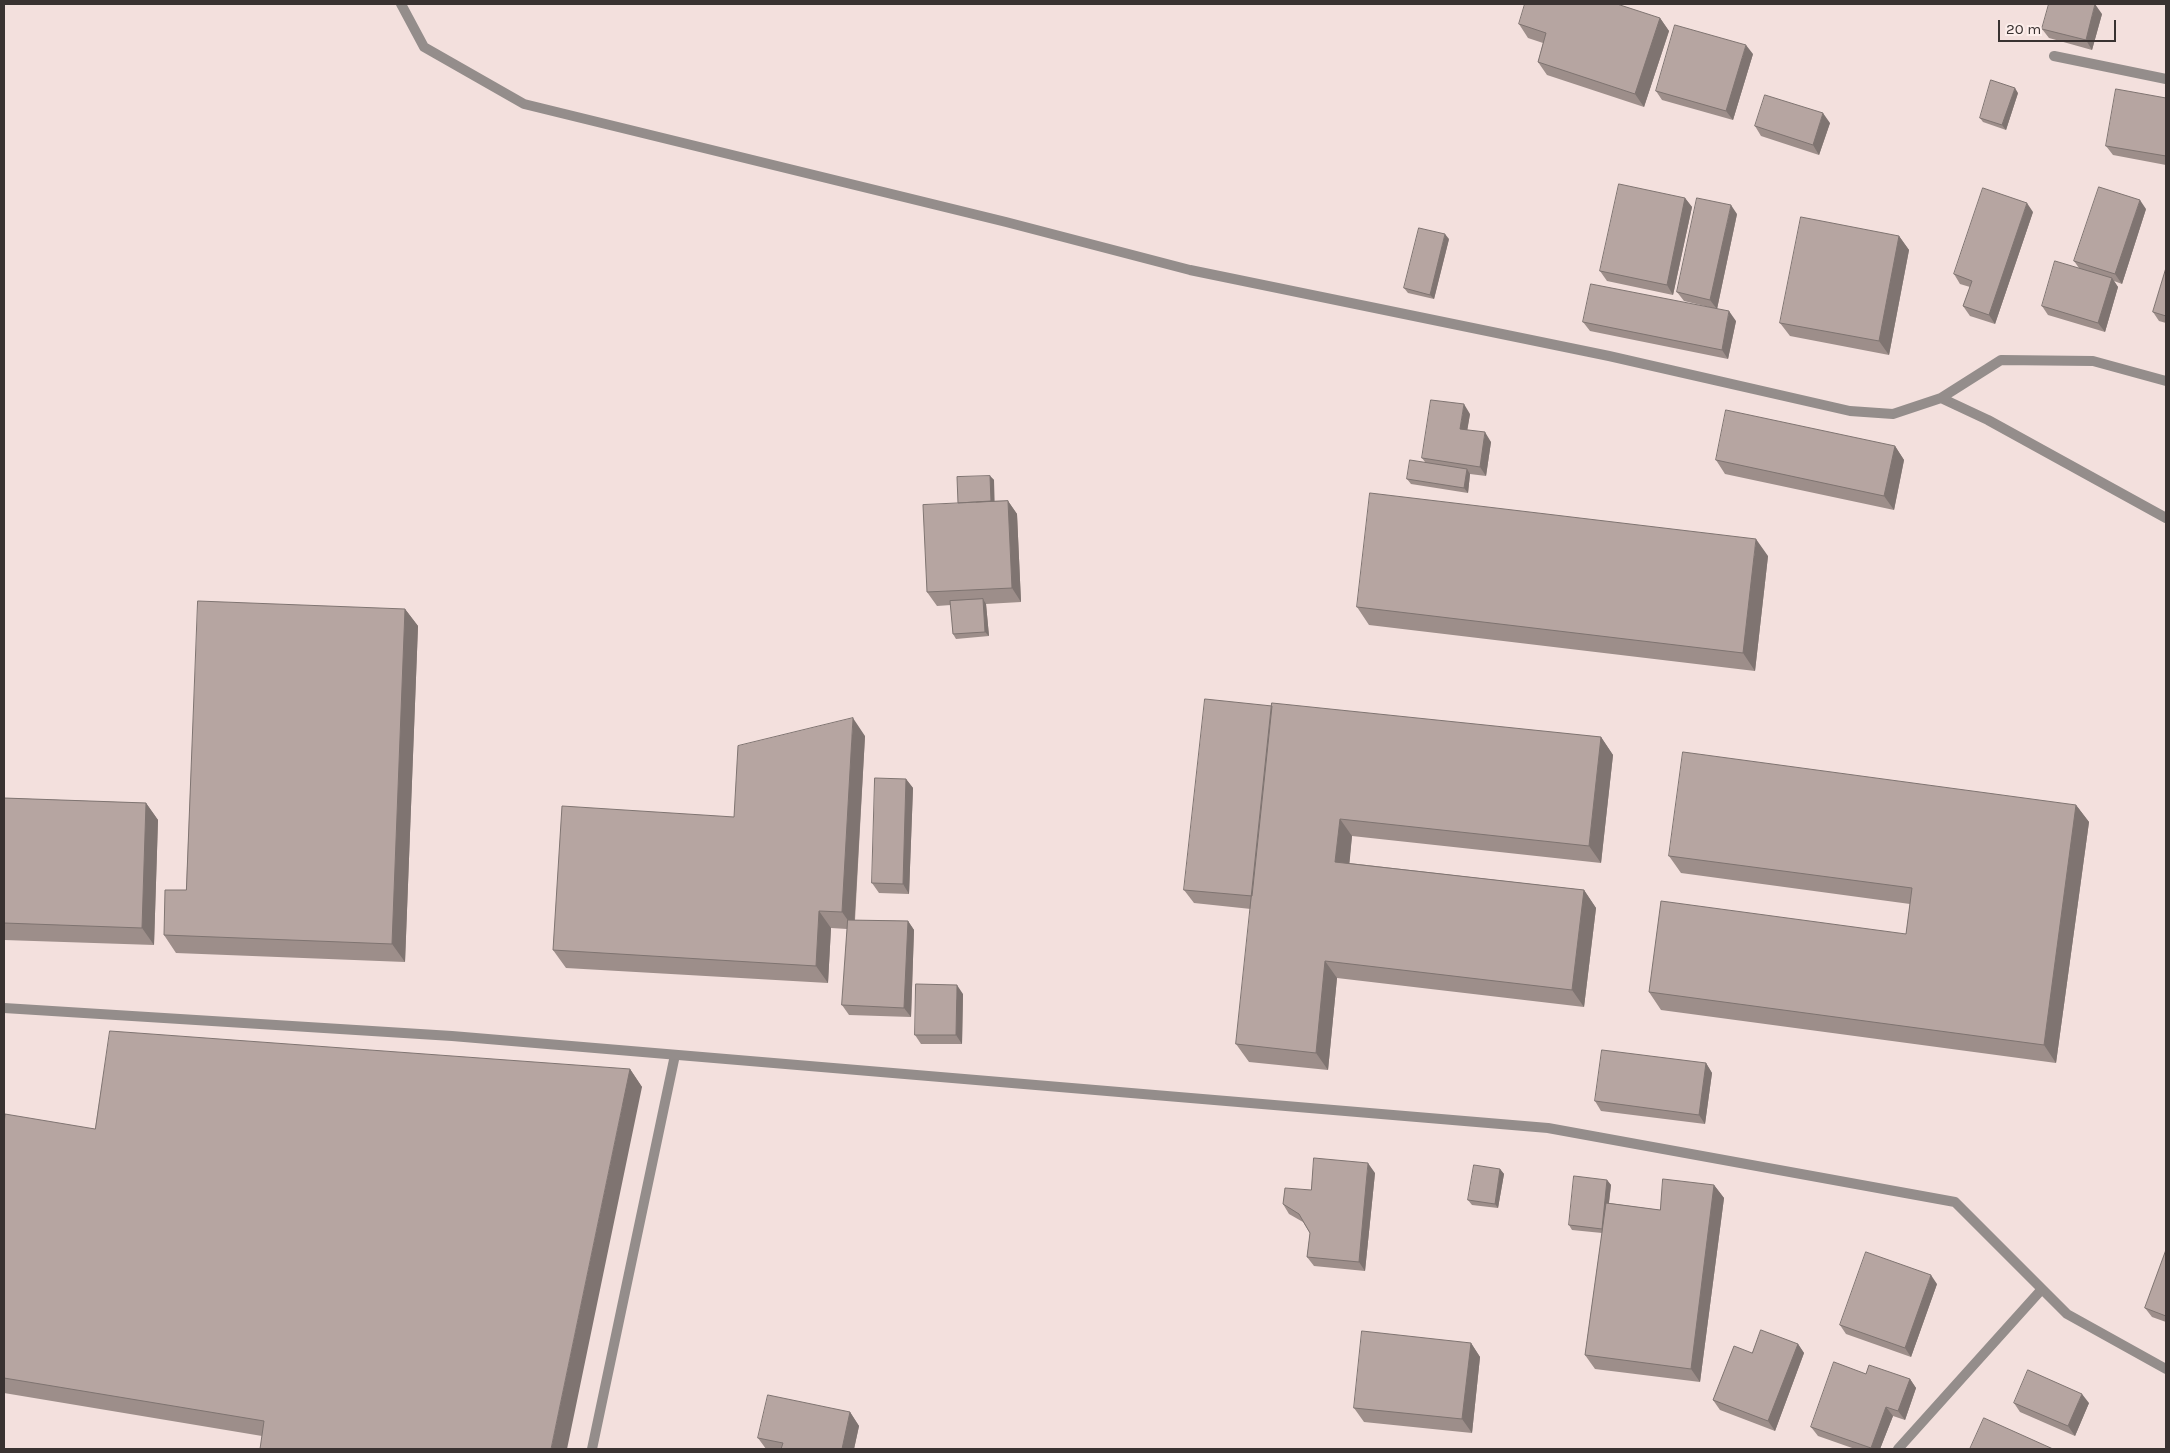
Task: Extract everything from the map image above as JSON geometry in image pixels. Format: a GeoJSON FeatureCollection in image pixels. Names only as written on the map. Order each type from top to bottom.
{"type":"FeatureCollection","features":[{"type":"Feature","properties":{"kind":"street"},"geometry":{"type":"LineString","coordinates":[[401,4],[424,46],[524,104],[987,217],[1190,270],[1609,356],[1850,411],[1893,414],[1941,398],[2001,360],[2093,361],[2166,381]]}},
{"type":"Feature","properties":{"kind":"street"},"geometry":{"type":"LineString","coordinates":[[2054,56],[2166,79]]}},
{"type":"Feature","properties":{"kind":"street"},"geometry":{"type":"LineString","coordinates":[[1941,398],[1988,420],[2166,518]]}},
{"type":"Feature","properties":{"kind":"street"},"geometry":{"type":"LineString","coordinates":[[4,1008],[452,1036],[1548,1128],[1955,1202],[2067,1314],[2166,1369]]}},
{"type":"Feature","properties":{"kind":"street"},"geometry":{"type":"LineString","coordinates":[[592,1449],[675,1055]]}},
{"type":"Feature","properties":{"kind":"street"},"geometry":{"type":"LineString","coordinates":[[1898,1449],[2042,1289]]}},
{"type":"Feature","properties":{"kind":"building"},"geometry":{"type":"Polygon","coordinates":[[[1525,4],[1617,4],[1660,18],[1635,94],[1538,62],[1546,33],[1519,24],[1525,4]]]}},
{"type":"Feature","properties":{"kind":"building"},"geometry":{"type":"Polygon","coordinates":[[[2049,4],[2095,4],[2086,40],[2042,29],[2049,4]]]}},
{"type":"Feature","properties":{"kind":"building"},"geometry":{"type":"Polygon","coordinates":[[[1675,25],[1746,45],[1726,111],[1656,91],[1675,25]]]}},
{"type":"Feature","properties":{"kind":"building"},"geometry":{"type":"Polygon","coordinates":[[[1991,80],[2015,88],[2002,125],[1980,118],[1991,80]]]}},
{"type":"Feature","properties":{"kind":"building"},"geometry":{"type":"Polygon","coordinates":[[[2116,89],[2166,98],[2166,156],[2106,146],[2116,89]]]}},
{"type":"Feature","properties":{"kind":"building"},"geometry":{"type":"Polygon","coordinates":[[[1765,95],[1823,113],[1813,145],[1755,126],[1765,95]]]}},
{"type":"Feature","properties":{"kind":"building"},"geometry":{"type":"Polygon","coordinates":[[[1619,184],[1685,198],[1667,285],[1600,271],[1619,184]]]}},
{"type":"Feature","properties":{"kind":"building"},"geometry":{"type":"Polygon","coordinates":[[[2099,187],[2140,200],[2115,274],[2074,261],[2099,187]]]}},
{"type":"Feature","properties":{"kind":"building"},"geometry":{"type":"Polygon","coordinates":[[[1983,188],[2027,203],[1989,315],[1963,306],[1972,281],[1954,274],[1983,188]]]}},
{"type":"Feature","properties":{"kind":"building"},"geometry":{"type":"Polygon","coordinates":[[[1697,198],[1731,205],[1710,300],[1677,292],[1697,198]]]}},
{"type":"Feature","properties":{"kind":"building"},"geometry":{"type":"Polygon","coordinates":[[[1801,217],[1899,236],[1879,341],[1780,323],[1801,217]]]}},
{"type":"Feature","properties":{"kind":"building"},"geometry":{"type":"Polygon","coordinates":[[[1419,228],[1445,234],[1430,295],[1404,288],[1419,228]]]}},
{"type":"Feature","properties":{"kind":"building"},"geometry":{"type":"Polygon","coordinates":[[[2055,261],[2112,278],[2098,323],[2042,306],[2055,261]]]}},
{"type":"Feature","properties":{"kind":"building"},"geometry":{"type":"Polygon","coordinates":[[[2166,268],[2166,316],[2153,312],[2166,268]]]}},
{"type":"Feature","properties":{"kind":"building"},"geometry":{"type":"Polygon","coordinates":[[[1591,284],[1729,311],[1722,350],[1583,322],[1591,284]]]}},
{"type":"Feature","properties":{"kind":"building"},"geometry":{"type":"Polygon","coordinates":[[[1431,400],[1464,404],[1460,429],[1485,432],[1480,467],[1422,458],[1431,400]]]}},
{"type":"Feature","properties":{"kind":"building"},"geometry":{"type":"Polygon","coordinates":[[[1726,410],[1895,446],[1884,496],[1716,460],[1726,410]]]}},
{"type":"Feature","properties":{"kind":"building"},"geometry":{"type":"Polygon","coordinates":[[[1410,460],[1467,469],[1464,488],[1407,479],[1410,460]]]}},
{"type":"Feature","properties":{"kind":"building"},"geometry":{"type":"Polygon","coordinates":[[[990,476],[991,501],[958,503],[957,477],[990,476]]]}},
{"type":"Feature","properties":{"kind":"building"},"geometry":{"type":"Polygon","coordinates":[[[1370,493],[1756,539],[1743,653],[1357,607],[1370,493]]]}},
{"type":"Feature","properties":{"kind":"building"},"geometry":{"type":"Polygon","coordinates":[[[1008,501],[1012,588],[927,592],[923,505],[1008,501]]]}},
{"type":"Feature","properties":{"kind":"building"},"geometry":{"type":"Polygon","coordinates":[[[983,599],[985,632],[953,634],[950,601],[983,599]]]}},
{"type":"Feature","properties":{"kind":"building"},"geometry":{"type":"Polygon","coordinates":[[[198,601],[405,609],[392,944],[164,935],[165,890],[186,890],[198,601]]]}},
{"type":"Feature","properties":{"kind":"building"},"geometry":{"type":"Polygon","coordinates":[[[1205,699],[1272,706],[1252,896],[1184,890],[1205,699]]]}},
{"type":"Feature","properties":{"kind":"building"},"geometry":{"type":"Polygon","coordinates":[[[1272,703],[1601,737],[1589,846],[1340,819],[1335,862],[1584,890],[1572,990],[1325,961],[1316,1053],[1236,1044],[1272,703]]]}},
{"type":"Feature","properties":{"kind":"building"},"geometry":{"type":"Polygon","coordinates":[[[853,718],[842,912],[819,911],[816,966],[553,950],[562,806],[734,817],[738,746],[853,718]]]}},
{"type":"Feature","properties":{"kind":"building"},"geometry":{"type":"Polygon","coordinates":[[[1683,752],[2076,805],[2044,1045],[1649,992],[1661,901],[1906,934],[1912,888],[1669,856],[1683,752]]]}},
{"type":"Feature","properties":{"kind":"building"},"geometry":{"type":"Polygon","coordinates":[[[875,778],[906,779],[903,884],[872,883],[875,778]]]}},
{"type":"Feature","properties":{"kind":"building"},"geometry":{"type":"Polygon","coordinates":[[[4,798],[146,803],[142,928],[4,923],[4,798]]]}},
{"type":"Feature","properties":{"kind":"building"},"geometry":{"type":"Polygon","coordinates":[[[848,920],[908,921],[904,1008],[842,1005],[848,920]]]}},
{"type":"Feature","properties":{"kind":"building"},"geometry":{"type":"Polygon","coordinates":[[[916,984],[957,985],[956,1035],[915,1035],[916,984]]]}},
{"type":"Feature","properties":{"kind":"building"},"geometry":{"type":"Polygon","coordinates":[[[110,1031],[630,1069],[551,1449],[260,1449],[264,1421],[4,1378],[5,1114],[95,1129],[110,1031]]]}},
{"type":"Feature","properties":{"kind":"building"},"geometry":{"type":"Polygon","coordinates":[[[1602,1050],[1706,1063],[1699,1115],[1595,1101],[1602,1050]]]}},
{"type":"Feature","properties":{"kind":"building"},"geometry":{"type":"Polygon","coordinates":[[[1314,1158],[1368,1163],[1359,1262],[1307,1257],[1310,1233],[1299,1214],[1283,1204],[1285,1188],[1311,1190],[1314,1158]]]}},
{"type":"Feature","properties":{"kind":"building"},"geometry":{"type":"Polygon","coordinates":[[[1474,1165],[1500,1169],[1495,1204],[1468,1200],[1474,1165]]]}},
{"type":"Feature","properties":{"kind":"building"},"geometry":{"type":"Polygon","coordinates":[[[1574,1176],[1607,1180],[1602,1229],[1569,1225],[1574,1176]]]}},
{"type":"Feature","properties":{"kind":"building"},"geometry":{"type":"Polygon","coordinates":[[[1663,1179],[1714,1185],[1691,1369],[1585,1355],[1606,1203],[1660,1210],[1663,1179]]]}},
{"type":"Feature","properties":{"kind":"building"},"geometry":{"type":"Polygon","coordinates":[[[2166,1250],[2166,1316],[2145,1308],[2166,1250]]]}},
{"type":"Feature","properties":{"kind":"building"},"geometry":{"type":"Polygon","coordinates":[[[1866,1252],[1931,1275],[1905,1348],[1840,1325],[1866,1252]]]}},
{"type":"Feature","properties":{"kind":"building"},"geometry":{"type":"Polygon","coordinates":[[[1761,1330],[1798,1344],[1768,1421],[1713,1400],[1734,1346],[1752,1353],[1761,1330]]]}},
{"type":"Feature","properties":{"kind":"building"},"geometry":{"type":"Polygon","coordinates":[[[1362,1331],[1471,1343],[1462,1419],[1354,1408],[1362,1331]]]}},
{"type":"Feature","properties":{"kind":"building"},"geometry":{"type":"Polygon","coordinates":[[[1834,1362],[1866,1374],[1869,1365],[1910,1379],[1898,1411],[1886,1407],[1871,1448],[1811,1427],[1834,1362]]]}},
{"type":"Feature","properties":{"kind":"building"},"geometry":{"type":"Polygon","coordinates":[[[2028,1370],[2082,1394],[2068,1426],[2014,1403],[2028,1370]]]}},
{"type":"Feature","properties":{"kind":"building"},"geometry":{"type":"Polygon","coordinates":[[[768,1395],[850,1412],[842,1449],[781,1449],[783,1443],[758,1438],[768,1395]]]}},
{"type":"Feature","properties":{"kind":"building"},"geometry":{"type":"Polygon","coordinates":[[[1984,1418],[2053,1449],[1970,1449],[1984,1418]]]}}]}
